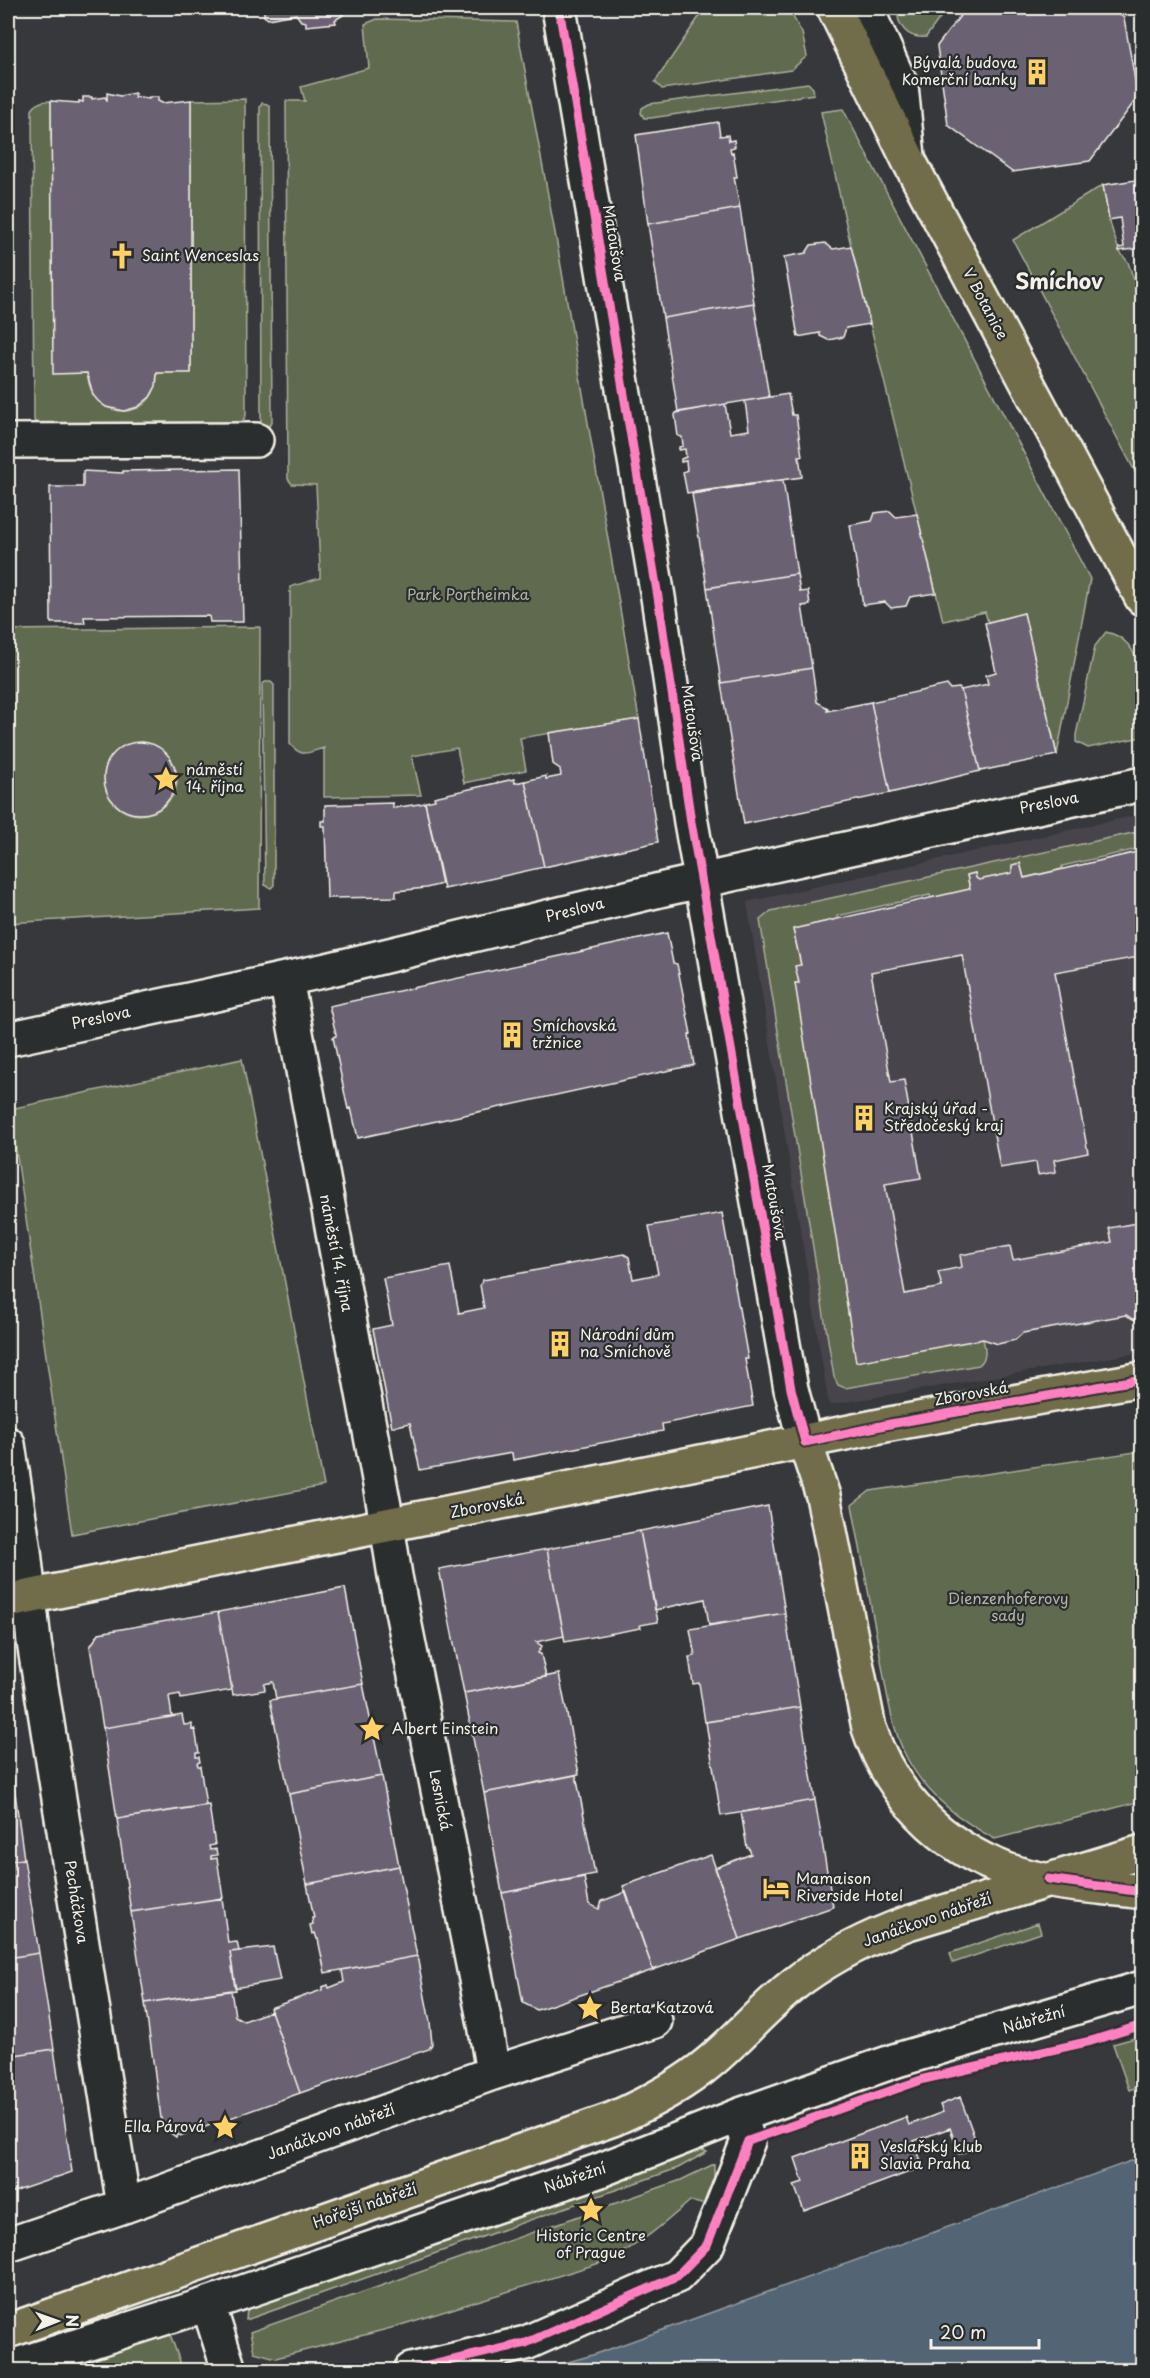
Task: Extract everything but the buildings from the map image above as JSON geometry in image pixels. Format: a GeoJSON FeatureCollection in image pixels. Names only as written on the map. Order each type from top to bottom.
{"type":"FeatureCollection","features":[{"type":"Feature","properties":{"kind":"main road","name":"V Botanice"},"geometry":{"type":"LineString","coordinates":[[834,8],[909,161],[1143,598]]}},
{"type":"Feature","properties":{"kind":"main road","name":"Zborovská"},"geometry":{"type":"LineString","coordinates":[[18,1599],[890,1424],[1143,1378]]}},
{"type":"Feature","properties":{"kind":"main road"},"geometry":{"type":"LineString","coordinates":[[805,1442],[823,1496],[869,1728],[877,1754],[909,1804],[953,1841],[1008,1870],[1048,1879],[1143,1892]]}},
{"type":"Feature","properties":{"kind":"main road","name":"Janáčkovo nábřeží"},"geometry":{"type":"LineString","coordinates":[[712,2060],[802,1978],[847,1949],[878,1934],[1048,1879],[1143,1852]]}},
{"type":"Feature","properties":{"kind":"main road","name":"Hořejší nábřeží"},"geometry":{"type":"LineString","coordinates":[[8,2331],[613,2119],[655,2097],[712,2060]]}},
{"type":"Feature","properties":{"kind":"street","name":"Matoušova"},"geometry":{"type":"LineString","coordinates":[[559,8],[658,597],[701,880],[791,1389],[805,1442]]}},
{"type":"Feature","properties":{"kind":"street"},"geometry":{"type":"LineString","coordinates":[[866,8],[901,85],[909,161]]}},
{"type":"Feature","properties":{"kind":"street"},"geometry":{"type":"LineString","coordinates":[[8,441],[256,440]]}},
{"type":"Feature","properties":{"kind":"street","name":"Preslova"},"geometry":{"type":"LineString","coordinates":[[8,1039],[286,979],[701,880],[1143,784]]}},
{"type":"Feature","properties":{"kind":"street","name":"náměstí 14. října"},"geometry":{"type":"LineString","coordinates":[[286,979],[388,1526]]}},
{"type":"Feature","properties":{"kind":"street"},"geometry":{"type":"LineString","coordinates":[[8,1444],[24,1551],[18,1599]]}},
{"type":"Feature","properties":{"kind":"street","name":"Lesnická"},"geometry":{"type":"LineString","coordinates":[[388,1526],[395,1576],[493,2073]]}},
{"type":"Feature","properties":{"kind":"street","name":"Pecháčkova"},"geometry":{"type":"LineString","coordinates":[[18,1599],[124,2206]]}},
{"type":"Feature","properties":{"kind":"street","name":"Nábřežní"},"geometry":{"type":"LineString","coordinates":[[8,2368],[208,2304],[598,2171],[740,2115],[897,2060],[1143,1988]]}},
{"type":"Feature","properties":{"kind":"street","name":"Janáčkovo nábřeží"},"geometry":{"type":"LineString","coordinates":[[8,2245],[124,2206],[493,2073],[655,2021]]}},
{"type":"Feature","properties":{"kind":"street"},"geometry":{"type":"LineString","coordinates":[[411,2370],[526,2343],[676,2276],[707,2245],[748,2140],[740,2115]]}},
{"type":"Feature","properties":{"kind":"street"},"geometry":{"type":"LineString","coordinates":[[208,2304],[229,2370]]}},
{"type":"Feature","properties":{"kind":"shaded area"},"geometry":{"type":"Polygon","coordinates":[[[1142,814],[1142,1352],[829,1405],[747,902],[1142,814]]]}},
{"type":"Feature","properties":{"kind":"green space"},"geometry":{"type":"Polygon","coordinates":[[[705,8],[788,8],[802,33],[807,56],[791,70],[662,89],[655,82],[705,8]]]}},
{"type":"Feature","properties":{"kind":"green space"},"geometry":{"type":"Polygon","coordinates":[[[897,8],[947,8],[926,37],[919,37],[904,30],[897,14],[897,8]]]}},
{"type":"Feature","properties":{"kind":"green space","name":"Park Portheimka"},"geometry":{"type":"Polygon","coordinates":[[[377,19],[516,22],[558,249],[639,719],[520,738],[526,770],[464,783],[457,748],[412,756],[421,795],[324,797],[324,748],[302,753],[290,744],[290,587],[320,578],[320,568],[316,485],[292,484],[288,479],[286,101],[305,101],[301,87],[369,68],[365,24],[377,19]]]}},
{"type":"Feature","properties":{"kind":"green space"},"geometry":{"type":"Polygon","coordinates":[[[808,83],[813,88],[814,94],[651,118],[644,118],[641,113],[642,108],[649,104],[808,83]]]}},
{"type":"Feature","properties":{"kind":"green space"},"geometry":{"type":"Polygon","coordinates":[[[245,99],[246,415],[240,425],[37,425],[34,420],[32,110],[40,102],[51,101],[51,139],[89,384],[96,397],[106,406],[117,411],[129,411],[140,407],[149,399],[155,388],[157,373],[191,372],[191,100],[245,99]]]}},
{"type":"Feature","properties":{"kind":"green space"},"geometry":{"type":"Polygon","coordinates":[[[262,103],[270,107],[272,422],[269,426],[261,423],[260,107],[262,103]]]}},
{"type":"Feature","properties":{"kind":"green space"},"geometry":{"type":"Polygon","coordinates":[[[843,109],[1090,579],[1057,755],[1024,614],[988,622],[985,612],[943,621],[851,246],[821,112],[843,109]]]}},
{"type":"Feature","properties":{"kind":"green space"},"geometry":{"type":"Polygon","coordinates":[[[1103,185],[1109,220],[1119,251],[1128,262],[1142,304],[1142,485],[1013,240],[1103,185]]]}},
{"type":"Feature","properties":{"kind":"green space"},"geometry":{"type":"Polygon","coordinates":[[[260,627],[259,908],[8,923],[8,630],[260,627]],[[143,742],[123,747],[111,758],[105,772],[105,786],[111,799],[122,810],[136,814],[154,812],[163,807],[174,794],[177,785],[175,767],[166,754],[143,742]]]}},
{"type":"Feature","properties":{"kind":"green space"},"geometry":{"type":"Polygon","coordinates":[[[1106,632],[1120,638],[1130,647],[1137,660],[1143,691],[1142,737],[1088,748],[1076,742],[1076,735],[1095,646],[1106,632]]]}},
{"type":"Feature","properties":{"kind":"green space"},"geometry":{"type":"Polygon","coordinates":[[[265,682],[271,682],[274,685],[274,885],[271,888],[265,885],[262,685],[265,682]]]}},
{"type":"Feature","properties":{"kind":"green space"},"geometry":{"type":"Polygon","coordinates":[[[1142,831],[1142,848],[1062,866],[1062,869],[1024,878],[1020,863],[1013,865],[1012,873],[979,880],[975,873],[967,875],[970,889],[931,898],[930,895],[837,916],[837,919],[793,929],[801,965],[796,966],[799,983],[796,983],[856,1361],[983,1339],[985,1350],[984,1359],[979,1365],[845,1388],[838,1385],[834,1377],[760,920],[771,911],[1142,831]]]}},
{"type":"Feature","properties":{"kind":"green space"},"geometry":{"type":"Polygon","coordinates":[[[242,1059],[324,1486],[72,1534],[10,1109],[242,1059]]]}},
{"type":"Feature","properties":{"kind":"green space","name":"Dienzenhoferovy sady"},"geometry":{"type":"Polygon","coordinates":[[[1142,1451],[1142,1801],[995,1839],[970,1824],[935,1796],[916,1773],[902,1747],[889,1706],[852,1505],[870,1491],[1142,1451]]]}},
{"type":"Feature","properties":{"kind":"green space"},"geometry":{"type":"Polygon","coordinates":[[[1038,1923],[1041,1933],[953,1963],[950,1953],[1038,1923]]]}},
{"type":"Feature","properties":{"kind":"green space"},"geometry":{"type":"Polygon","coordinates":[[[1142,2036],[1142,2085],[1129,2090],[1113,2044],[1142,2036]]]}},
{"type":"Feature","properties":{"kind":"green space"},"geometry":{"type":"Polygon","coordinates":[[[701,2149],[707,2152],[678,2168],[246,2320],[247,2308],[701,2149]]]}},
{"type":"Feature","properties":{"kind":"green space"},"geometry":{"type":"Polygon","coordinates":[[[714,2164],[714,2180],[706,2205],[690,2201],[629,2249],[606,2261],[391,2328],[276,2358],[254,2352],[250,2332],[681,2180],[714,2164]]]}},
{"type":"Feature","properties":{"kind":"green space"},"geometry":{"type":"Polygon","coordinates":[[[170,2334],[183,2370],[60,2370],[170,2334]]]}},
{"type":"Feature","properties":{"kind":"water"},"geometry":{"type":"Polygon","coordinates":[[[1142,2157],[1142,2370],[540,2370],[596,2354],[1142,2157]]]}},
{"type":"Feature","properties":{"kind":"cycle path"},"geometry":{"type":"LineString","coordinates":[[559,8],[658,597],[691,822],[791,1389],[805,1442],[890,1424],[1142,1379]]}},
{"type":"Feature","properties":{"kind":"cycle path"},"geometry":{"type":"LineString","coordinates":[[1048,1879],[1142,1892]]}},
{"type":"Feature","properties":{"kind":"cycle path"},"geometry":{"type":"LineString","coordinates":[[411,2370],[526,2343],[677,2276],[707,2245],[748,2141],[924,2079],[1091,2041],[1142,2025]]}},
{"type":"Feature","properties":{"kind":"place","name":"Bývalá budova Komerční banky"},"geometry":{"type":"Point","coordinates":[1037,72]}},
{"type":"Feature","properties":{"kind":"place","name":"Saint Wenceslas"},"geometry":{"type":"Point","coordinates":[122,256]}},
{"type":"Feature","properties":{"kind":"place","name":"náměstí 14. října"},"geometry":{"type":"Point","coordinates":[166,779]}},
{"type":"Feature","properties":{"kind":"place","name":"Smíchovská tržnice"},"geometry":{"type":"Point","coordinates":[512,1035]}},
{"type":"Feature","properties":{"kind":"place","name":"Krajský úřad - Středočeský kraj"},"geometry":{"type":"Point","coordinates":[864,1118]}},
{"type":"Feature","properties":{"kind":"place","name":"Národní dům na Smíchově"},"geometry":{"type":"Point","coordinates":[560,1344]}},
{"type":"Feature","properties":{"kind":"place","name":"Albert Einstein"},"geometry":{"type":"Point","coordinates":[372,1729]}},
{"type":"Feature","properties":{"kind":"place","name":"Mamaison Riverside Hotel"},"geometry":{"type":"Point","coordinates":[776,1888]}},
{"type":"Feature","properties":{"kind":"place","name":"Berta Katzová"},"geometry":{"type":"Point","coordinates":[590,2008]}},
{"type":"Feature","properties":{"kind":"place","name":"Ella Párová"},"geometry":{"type":"Point","coordinates":[225,2127]}},
{"type":"Feature","properties":{"kind":"place","name":"Veslařský klub Slavia Praha"},"geometry":{"type":"Point","coordinates":[860,2156]}},
{"type":"Feature","properties":{"kind":"place","name":"Historic Centre of Prague"},"geometry":{"type":"Point","coordinates":[591,2210]}},
{"type":"Feature","properties":{"kind":"district","name":"Smíchov"},"geometry":{"type":"Point","coordinates":[1059,282]}}]}
